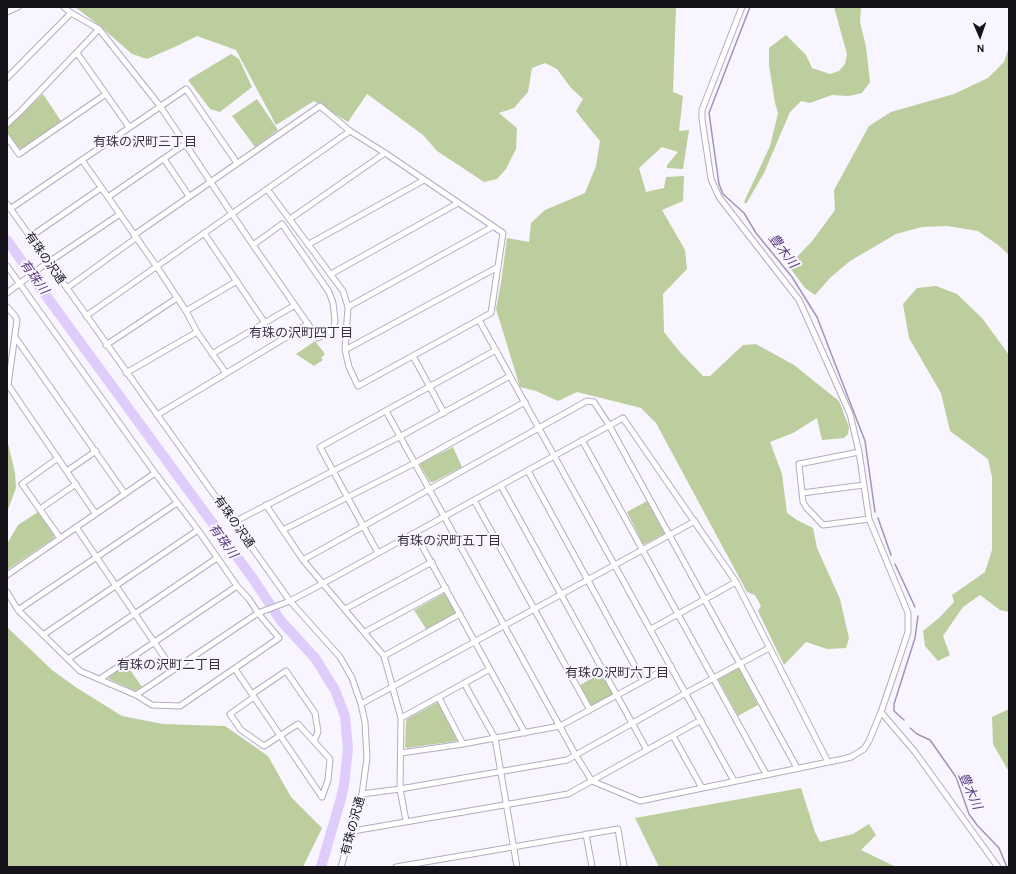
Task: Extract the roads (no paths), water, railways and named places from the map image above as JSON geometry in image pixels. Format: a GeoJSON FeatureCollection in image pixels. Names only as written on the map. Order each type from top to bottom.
{"type":"FeatureCollection","features":[{"type":"Feature","properties":{"kind":"street"},"geometry":{"type":"LineString","coordinates":[[7,12],[18,7]]}},
{"type":"Feature","properties":{"kind":"street"},"geometry":{"type":"LineString","coordinates":[[64,7],[71,13],[99,29],[160,106],[210,182],[318,338],[333,330],[335,321],[334,311],[329,292],[282,224],[253,244]]}},
{"type":"Feature","properties":{"kind":"street"},"geometry":{"type":"LineString","coordinates":[[386,411],[575,754],[592,781],[640,801],[851,757],[864,749],[869,741],[881,712],[908,632],[908,612],[869,519],[859,452],[850,414],[799,300],[719,197],[711,178],[702,110],[742,7]]}},
{"type":"Feature","properties":{"kind":"street"},"geometry":{"type":"LineString","coordinates":[[7,78],[71,13]]}},
{"type":"Feature","properties":{"kind":"street"},"geometry":{"type":"LineString","coordinates":[[7,124],[99,29]]}},
{"type":"Feature","properties":{"kind":"street"},"geometry":{"type":"LineString","coordinates":[[77,53],[129,127]]}},
{"type":"Feature","properties":{"kind":"street"},"geometry":{"type":"LineString","coordinates":[[10,209],[186,89],[237,162]]}},
{"type":"Feature","properties":{"kind":"street"},"geometry":{"type":"LineString","coordinates":[[7,137],[19,154],[106,94]]}},
{"type":"Feature","properties":{"kind":"street"},"geometry":{"type":"LineString","coordinates":[[67,288],[189,196],[320,106],[350,131],[503,233],[491,313],[358,386],[349,367],[345,350],[348,307],[343,290],[267,189]]}},
{"type":"Feature","properties":{"kind":"street"},"geometry":{"type":"LineString","coordinates":[[86,316],[350,131]]}},
{"type":"Feature","properties":{"kind":"street"},"geometry":{"type":"LineString","coordinates":[[108,197],[185,144]]}},
{"type":"Feature","properties":{"kind":"street"},"geometry":{"type":"LineString","coordinates":[[290,219],[385,153]]}},
{"type":"Feature","properties":{"kind":"street"},"geometry":{"type":"LineString","coordinates":[[164,159],[189,196]]}},
{"type":"Feature","properties":{"kind":"street"},"geometry":{"type":"LineString","coordinates":[[82,160],[157,267],[186,311],[197,332],[226,373]]}},
{"type":"Feature","properties":{"kind":"street"},"geometry":{"type":"LineString","coordinates":[[309,244],[424,180]]}},
{"type":"Feature","properties":{"kind":"street"},"geometry":{"type":"LineString","coordinates":[[30,237],[101,188]]}},
{"type":"Feature","properties":{"kind":"street"},"geometry":{"type":"LineString","coordinates":[[331,274],[458,203]]}},
{"type":"Feature","properties":{"kind":"street","name":"有珠の沢通"},"geometry":{"type":"LineString","coordinates":[[7,204],[126,373],[290,600],[340,658],[352,678],[362,704],[367,740],[362,794],[342,867]]}},
{"type":"Feature","properties":{"kind":"street"},"geometry":{"type":"LineString","coordinates":[[7,293],[40,268],[120,214]]}},
{"type":"Feature","properties":{"kind":"street"},"geometry":{"type":"LineString","coordinates":[[348,307],[492,227]]}},
{"type":"Feature","properties":{"kind":"street"},"geometry":{"type":"LineString","coordinates":[[204,233],[265,322]]}},
{"type":"Feature","properties":{"kind":"street"},"geometry":{"type":"LineString","coordinates":[[7,266],[22,282],[155,473],[198,530],[237,586],[260,612],[279,638],[180,706],[152,704],[136,695],[80,671],[18,610],[7,592]]}},
{"type":"Feature","properties":{"kind":"street"},"geometry":{"type":"LineString","coordinates":[[345,350],[498,267]]}},
{"type":"Feature","properties":{"kind":"street"},"geometry":{"type":"LineString","coordinates":[[186,311],[237,281]]}},
{"type":"Feature","properties":{"kind":"street"},"geometry":{"type":"LineString","coordinates":[[106,345],[177,298]]}},
{"type":"Feature","properties":{"kind":"street"},"geometry":{"type":"LineString","coordinates":[[212,354],[294,305]]}},
{"type":"Feature","properties":{"kind":"street"},"geometry":{"type":"LineString","coordinates":[[7,307],[17,320],[8,384],[96,513]]}},
{"type":"Feature","properties":{"kind":"street"},"geometry":{"type":"LineString","coordinates":[[480,320],[734,781]]}},
{"type":"Feature","properties":{"kind":"street"},"geometry":{"type":"LineString","coordinates":[[157,415],[308,324]]}},
{"type":"Feature","properties":{"kind":"street"},"geometry":{"type":"LineString","coordinates":[[126,373],[197,332]]}},
{"type":"Feature","properties":{"kind":"street"},"geometry":{"type":"LineString","coordinates":[[15,336],[125,494]]}},
{"type":"Feature","properties":{"kind":"street"},"geometry":{"type":"LineString","coordinates":[[378,553],[320,447],[496,350]]}},
{"type":"Feature","properties":{"kind":"street"},"geometry":{"type":"LineString","coordinates":[[413,356],[444,413]]}},
{"type":"Feature","properties":{"kind":"street"},"geometry":{"type":"LineString","coordinates":[[234,522],[401,436],[510,376]]}},
{"type":"Feature","properties":{"kind":"street"},"geometry":{"type":"LineString","coordinates":[[303,560],[587,401],[594,402],[609,425],[797,768]]}},
{"type":"Feature","properties":{"kind":"street"},"geometry":{"type":"LineString","coordinates":[[284,530],[415,463],[525,402]]}},
{"type":"Feature","properties":{"kind":"street"},"geometry":{"type":"LineString","coordinates":[[136,695],[260,612],[290,600],[322,584],[623,418],[736,582],[828,762]]}},
{"type":"Feature","properties":{"kind":"street"},"geometry":{"type":"LineString","coordinates":[[582,440],[766,774]]}},
{"type":"Feature","properties":{"kind":"street"},"geometry":{"type":"LineString","coordinates":[[67,471],[96,451]]}},
{"type":"Feature","properties":{"kind":"street"},"geometry":{"type":"LineString","coordinates":[[859,452],[799,464],[803,502],[823,525],[869,519]]}},
{"type":"Feature","properties":{"kind":"street"},"geometry":{"type":"LineString","coordinates":[[58,458],[22,484],[60,538]]}},
{"type":"Feature","properties":{"kind":"street"},"geometry":{"type":"LineString","coordinates":[[528,471],[643,681]]}},
{"type":"Feature","properties":{"kind":"street"},"geometry":{"type":"LineString","coordinates":[[7,575],[155,473]]}},
{"type":"Feature","properties":{"kind":"street"},"geometry":{"type":"LineString","coordinates":[[40,509],[76,484]]}},
{"type":"Feature","properties":{"kind":"street"},"geometry":{"type":"LineString","coordinates":[[802,493],[864,484]]}},
{"type":"Feature","properties":{"kind":"street"},"geometry":{"type":"LineString","coordinates":[[502,486],[647,750]]}},
{"type":"Feature","properties":{"kind":"street"},"geometry":{"type":"LineString","coordinates":[[474,500],[590,710]]}},
{"type":"Feature","properties":{"kind":"street"},"geometry":{"type":"LineString","coordinates":[[18,610],[177,502]]}},
{"type":"Feature","properties":{"kind":"street"},"geometry":{"type":"LineString","coordinates":[[266,505],[303,560],[384,656],[401,718],[400,789],[406,821]]}},
{"type":"Feature","properties":{"kind":"street"},"geometry":{"type":"LineString","coordinates":[[362,704],[694,521]]}},
{"type":"Feature","properties":{"kind":"street"},"geometry":{"type":"LineString","coordinates":[[76,527],[173,670]]}},
{"type":"Feature","properties":{"kind":"street"},"geometry":{"type":"LineString","coordinates":[[43,635],[198,530]]}},
{"type":"Feature","properties":{"kind":"street"},"geometry":{"type":"LineString","coordinates":[[415,533],[525,733]]}},
{"type":"Feature","properties":{"kind":"street"},"geometry":{"type":"LineString","coordinates":[[68,659],[217,558]]}},
{"type":"Feature","properties":{"kind":"street"},"geometry":{"type":"LineString","coordinates":[[345,609],[432,562]]}},
{"type":"Feature","properties":{"kind":"street"},"geometry":{"type":"LineString","coordinates":[[651,629],[736,582]]}},
{"type":"Feature","properties":{"kind":"street"},"geometry":{"type":"LineString","coordinates":[[100,680],[237,586]]}},
{"type":"Feature","properties":{"kind":"street"},"geometry":{"type":"LineString","coordinates":[[365,632],[446,588]]}},
{"type":"Feature","properties":{"kind":"street"},"geometry":{"type":"LineString","coordinates":[[384,656],[460,614]]}},
{"type":"Feature","properties":{"kind":"street"},"geometry":{"type":"LineString","coordinates":[[362,794],[400,789],[567,760],[575,754],[769,648]]}},
{"type":"Feature","properties":{"kind":"street"},"geometry":{"type":"LineString","coordinates":[[401,753],[463,744],[560,726],[671,666]]}},
{"type":"Feature","properties":{"kind":"street"},"geometry":{"type":"LineString","coordinates":[[235,669],[253,695],[280,736],[322,797],[328,780],[330,759],[298,724],[280,736],[264,746],[241,730],[230,714],[253,695],[286,671],[314,713],[318,732],[314,741]]}},
{"type":"Feature","properties":{"kind":"street"},"geometry":{"type":"LineString","coordinates":[[401,718],[490,669]]}},
{"type":"Feature","properties":{"kind":"street"},"geometry":{"type":"LineString","coordinates":[[464,683],[495,738],[517,867]]}},
{"type":"Feature","properties":{"kind":"street"},"geometry":{"type":"LineString","coordinates":[[439,698],[463,744]]}},
{"type":"Feature","properties":{"kind":"street"},"geometry":{"type":"LineString","coordinates":[[881,712],[915,752],[998,867]]}},
{"type":"Feature","properties":{"kind":"street"},"geometry":{"type":"LineString","coordinates":[[352,831],[568,794],[701,720]]}},
{"type":"Feature","properties":{"kind":"street"},"geometry":{"type":"LineString","coordinates":[[674,736],[702,788]]}},
{"type":"Feature","properties":{"kind":"street"},"geometry":{"type":"LineString","coordinates":[[396,867],[618,829],[624,867]]}},
{"type":"Feature","properties":{"kind":"street"},"geometry":{"type":"LineString","coordinates":[[586,834],[592,867]]}},
{"type":"Feature","properties":{"kind":"waterway","name":"豊木川"},"geometry":{"type":"LineString","coordinates":[[750,7],[709,113],[719,184],[723,194],[744,213],[756,233],[792,277],[817,317],[865,441],[875,512]]}},
{"type":"Feature","properties":{"kind":"waterway","name":"有珠川"},"geometry":{"type":"LineString","coordinates":[[7,240],[254,580],[281,621],[315,658],[335,690],[345,716],[348,749],[344,785],[321,867]]}},
{"type":"Feature","properties":{"kind":"waterway","name":"豊木川"},"geometry":{"type":"LineString","coordinates":[[878,518],[891,555]]}},
{"type":"Feature","properties":{"kind":"waterway","name":"豊木川"},"geometry":{"type":"LineString","coordinates":[[895,564],[915,607]]}},
{"type":"Feature","properties":{"kind":"waterway","name":"豊木川"},"geometry":{"type":"LineString","coordinates":[[904,720],[894,711],[894,704],[915,638],[918,616]]}},
{"type":"Feature","properties":{"kind":"waterway","name":"豊木川"},"geometry":{"type":"LineString","coordinates":[[910,728],[917,734],[930,740],[956,777],[969,814],[977,825],[999,848],[1007,867]]}},
{"type":"Feature","properties":{"kind":"district","name":"有珠の沢町三丁目"},"geometry":{"type":"Point","coordinates":[145,142]}},
{"type":"Feature","properties":{"kind":"district","name":"有珠の沢町四丁目"},"geometry":{"type":"Point","coordinates":[301,333]}},
{"type":"Feature","properties":{"kind":"district","name":"有珠の沢町五丁目"},"geometry":{"type":"Point","coordinates":[449,541]}},
{"type":"Feature","properties":{"kind":"district","name":"有珠の沢町二丁目"},"geometry":{"type":"Point","coordinates":[169,665]}},
{"type":"Feature","properties":{"kind":"district","name":"有珠の沢町六丁目"},"geometry":{"type":"Point","coordinates":[617,673]}}]}
